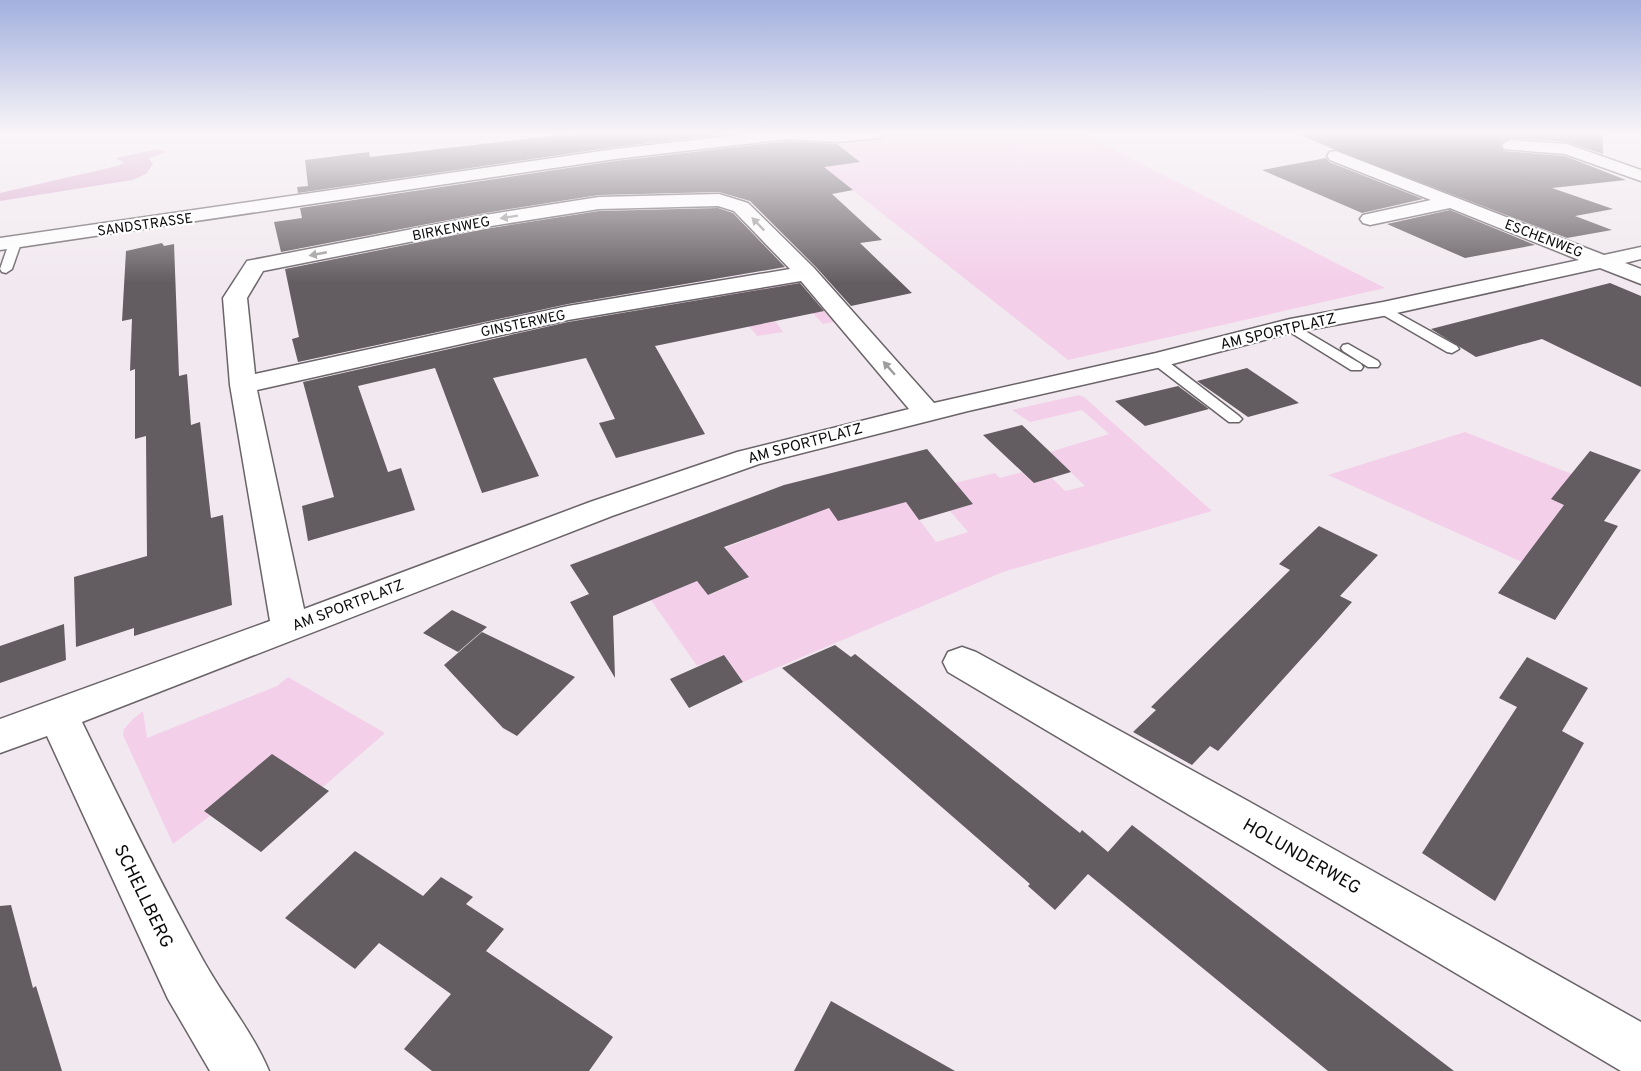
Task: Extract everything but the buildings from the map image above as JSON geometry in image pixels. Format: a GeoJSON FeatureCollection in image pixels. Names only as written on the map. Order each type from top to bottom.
{"type":"FeatureCollection","features":[{"type":"Feature","properties":{"kind":"street","name":"SANDSTRASSE"},"geometry":{"type":"LineString","coordinates":[[7,244],[419,183]]}},
{"type":"Feature","properties":{"kind":"street","name":"ESCHENWEG"},"geometry":{"type":"LineString","coordinates":[[1403,183],[1641,277]]}},
{"type":"Feature","properties":{"kind":"street","name":"BIRKENWEG"},"geometry":{"type":"LineString","coordinates":[[290,628],[243,385],[235,298],[255,266],[485,221],[599,203],[719,200],[741,207],[806,273],[927,412]]}},
{"type":"Feature","properties":{"kind":"street"},"geometry":{"type":"LineString","coordinates":[[1370,219],[1451,202]]}},
{"type":"Feature","properties":{"kind":"street","name":"AM SPORTPLATZ"},"geometry":{"type":"LineString","coordinates":[[0,736],[590,513],[747,458],[927,412],[1157,360],[1299,324],[1383,309],[1641,253]]}},
{"type":"Feature","properties":{"kind":"street","name":"GINSTERWEG"},"geometry":{"type":"LineString","coordinates":[[243,385],[568,314],[806,273]]}},
{"type":"Feature","properties":{"kind":"street","name":"HOLUNDERWEG"},"geometry":{"type":"LineString","coordinates":[[962,663],[1242,821],[1641,1052]]}},
{"type":"Feature","properties":{"kind":"street","name":"SCHELLBERG"},"geometry":{"type":"LineString","coordinates":[[58,714],[111,830],[186,981],[241,1071]]}},
{"type":"Feature","properties":{"kind":"lane"},"geometry":{"type":"LineString","coordinates":[[6,269],[7,244]]}},
{"type":"Feature","properties":{"kind":"lane"},"geometry":{"type":"LineString","coordinates":[[1383,309],[1452,349]]}},
{"type":"Feature","properties":{"kind":"lane"},"geometry":{"type":"LineString","coordinates":[[1299,324],[1373,364]]}},
{"type":"Feature","properties":{"kind":"lane"},"geometry":{"type":"LineString","coordinates":[[1299,324],[1356,367]]}},
{"type":"Feature","properties":{"kind":"lane"},"geometry":{"type":"LineString","coordinates":[[1157,360],[1234,419]]}},
{"type":"Feature","properties":{"kind":"shaded area"},"geometry":{"type":"Polygon","coordinates":[[[43,183],[113,183],[0,201],[0,193],[43,183]]]}},
{"type":"Feature","properties":{"kind":"shaded area"},"geometry":{"type":"Polygon","coordinates":[[[844,183],[1179,183],[1385,288],[1068,360],[844,183]]]}},
{"type":"Feature","properties":{"kind":"shaded area"},"geometry":{"type":"Polygon","coordinates":[[[785,284],[802,287],[834,322],[823,324],[809,309],[772,316],[783,332],[757,336],[723,294],[785,284]]]}},
{"type":"Feature","properties":{"kind":"shaded area"},"geometry":{"type":"Polygon","coordinates":[[[1079,395],[1212,511],[1003,572],[743,682],[724,655],[697,666],[651,600],[697,581],[709,595],[748,578],[725,548],[798,519],[790,510],[906,502],[936,542],[968,532],[950,511],[973,504],[955,483],[995,473],[1000,478],[1022,472],[1034,483],[1052,478],[1065,491],[1085,486],[1050,452],[1109,434],[1082,410],[1030,422],[1012,410],[1079,395]]]}},
{"type":"Feature","properties":{"kind":"shaded area"},"geometry":{"type":"Polygon","coordinates":[[[1465,432],[1572,474],[1564,505],[1522,562],[1328,475],[1465,432]]]}},
{"type":"Feature","properties":{"kind":"shaded area"},"geometry":{"type":"Polygon","coordinates":[[[288,677],[385,733],[323,787],[272,755],[204,811],[210,816],[173,844],[123,735],[124,729],[143,711],[147,738],[277,686],[288,677]]]}}]}
